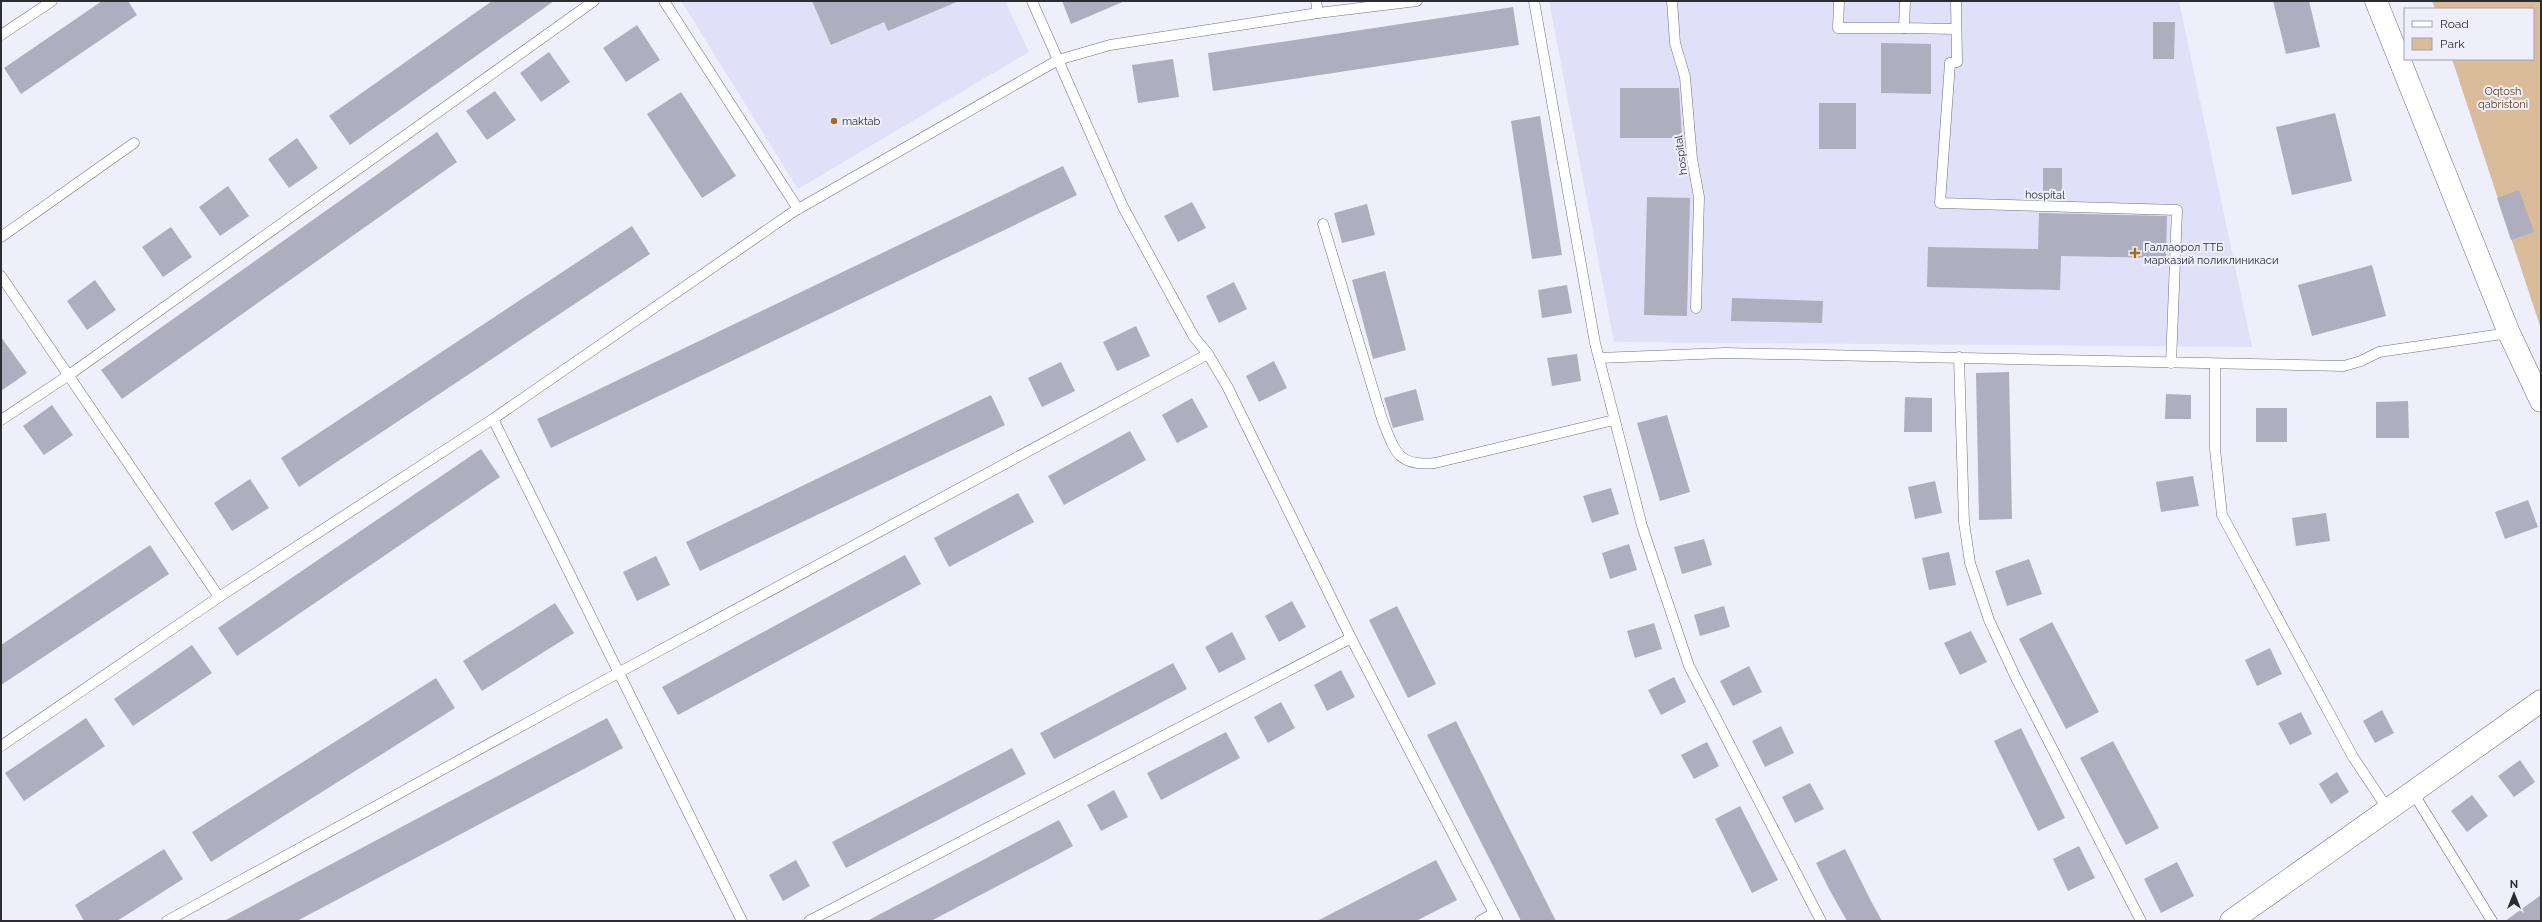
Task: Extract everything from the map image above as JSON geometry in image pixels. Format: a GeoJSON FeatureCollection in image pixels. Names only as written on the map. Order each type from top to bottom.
{"type":"FeatureCollection","features":[{"type":"Feature","properties":{"kind":"street"},"geometry":{"type":"LineString","coordinates":[[2376,1],[2509,333],[2541,400]]}},
{"type":"Feature","properties":{"kind":"street"},"geometry":{"type":"LineString","coordinates":[[2231,921],[2387,808],[2541,701]]}},
{"type":"Feature","properties":{"kind":"lane"},"geometry":{"type":"LineString","coordinates":[[1,35],[52,1]]}},
{"type":"Feature","properties":{"kind":"lane"},"geometry":{"type":"LineString","coordinates":[[1,420],[69,375],[594,1]]}},
{"type":"Feature","properties":{"kind":"lane"},"geometry":{"type":"LineString","coordinates":[[664,1],[798,209]]}},
{"type":"Feature","properties":{"kind":"lane"},"geometry":{"type":"LineString","coordinates":[[1032,1],[1123,207],[1194,337],[1208,354],[1227,386],[1351,638],[1496,917],[1480,921]]}},
{"type":"Feature","properties":{"kind":"lane"},"geometry":{"type":"LineString","coordinates":[[1316,1],[1318,13]]}},
{"type":"Feature","properties":{"kind":"lane"},"geometry":{"type":"LineString","coordinates":[[1,746],[219,597],[493,419],[798,209],[1058,60],[1110,45],[1318,13],[1418,1]]}},
{"type":"Feature","properties":{"kind":"lane"},"geometry":{"type":"LineString","coordinates":[[1534,1],[1599,358],[1642,526],[1689,666],[1821,921]]}},
{"type":"Feature","properties":{"kind":"lane","name":"hospital"},"geometry":{"type":"LineString","coordinates":[[1672,1],[1675,43],[1685,77],[1692,158],[1699,197],[1696,308]]}},
{"type":"Feature","properties":{"kind":"lane"},"geometry":{"type":"LineString","coordinates":[[1839,1],[1838,28],[1956,28]]}},
{"type":"Feature","properties":{"kind":"lane"},"geometry":{"type":"LineString","coordinates":[[1904,28],[1905,1]]}},
{"type":"Feature","properties":{"kind":"lane","name":"hospital"},"geometry":{"type":"LineString","coordinates":[[1956,1],[1957,62],[1950,63],[1940,204],[2177,210],[2171,363]]}},
{"type":"Feature","properties":{"kind":"lane"},"geometry":{"type":"LineString","coordinates":[[1,237],[134,143]]}},
{"type":"Feature","properties":{"kind":"lane"},"geometry":{"type":"LineString","coordinates":[[1323,224],[1382,419],[1396,450],[1406,461],[1413,464],[1435,463],[1614,420]]}},
{"type":"Feature","properties":{"kind":"lane"},"geometry":{"type":"LineString","coordinates":[[1,276],[219,597]]}},
{"type":"Feature","properties":{"kind":"lane"},"geometry":{"type":"LineString","coordinates":[[1599,358],[1725,353],[2344,366],[2361,361],[2379,352],[2509,333]]}},
{"type":"Feature","properties":{"kind":"lane"},"geometry":{"type":"LineString","coordinates":[[167,921],[618,673],[1208,354]]}},
{"type":"Feature","properties":{"kind":"lane"},"geometry":{"type":"LineString","coordinates":[[1959,357],[1964,522],[1970,564],[1989,620],[2142,921]]}},
{"type":"Feature","properties":{"kind":"lane"},"geometry":{"type":"LineString","coordinates":[[2216,364],[2215,449],[2222,516],[2353,757],[2387,808]]}},
{"type":"Feature","properties":{"kind":"lane"},"geometry":{"type":"LineString","coordinates":[[493,419],[742,921]]}},
{"type":"Feature","properties":{"kind":"lane"},"geometry":{"type":"LineString","coordinates":[[809,921],[1351,638]]}},
{"type":"Feature","properties":{"kind":"lane"},"geometry":{"type":"LineString","coordinates":[[2412,791],[2492,921]]}},
{"type":"Feature","properties":{"kind":"shaded area","name":"maktab"},"geometry":{"type":"Polygon","coordinates":[[[681,1],[1005,1],[1029,52],[798,189],[681,1]]]}},
{"type":"Feature","properties":{"kind":"shaded area"},"geometry":{"type":"Polygon","coordinates":[[[1549,1],[2179,1],[2252,347],[1614,342],[1549,1]]]}},
{"type":"Feature","properties":{"kind":"green space","name":"Oqtosh qabristoni"},"geometry":{"type":"Polygon","coordinates":[[[2432,1],[2541,1],[2541,329],[2452,60],[2534,60],[2534,8],[2435,8],[2432,1]]]}},
{"type":"Feature","properties":{"kind":"building"},"geometry":{"type":"Polygon","coordinates":[[[102,1],[128,1],[137,15],[21,94],[4,68],[102,1]]]}},
{"type":"Feature","properties":{"kind":"building"},"geometry":{"type":"Polygon","coordinates":[[[492,1],[554,1],[350,145],[329,116],[492,1]]]}},
{"type":"Feature","properties":{"kind":"building"},"geometry":{"type":"Polygon","coordinates":[[[812,1],[959,1],[888,31],[884,22],[831,45],[812,1]]]}},
{"type":"Feature","properties":{"kind":"building"},"geometry":{"type":"Polygon","coordinates":[[[1062,1],[1125,1],[1071,24],[1062,1]]]}},
{"type":"Feature","properties":{"kind":"building"},"geometry":{"type":"Polygon","coordinates":[[[2273,1],[2309,1],[2320,47],[2286,54],[2273,1]]]}},
{"type":"Feature","properties":{"kind":"building"},"geometry":{"type":"Polygon","coordinates":[[[1513,7],[1519,45],[1213,91],[1208,53],[1513,7]]]}},
{"type":"Feature","properties":{"kind":"building"},"geometry":{"type":"Polygon","coordinates":[[[2153,22],[2175,22],[2174,59],[2153,59],[2153,22]]]}},
{"type":"Feature","properties":{"kind":"building"},"geometry":{"type":"Polygon","coordinates":[[[637,25],[660,60],[626,82],[603,48],[637,25]]]}},
{"type":"Feature","properties":{"kind":"building"},"geometry":{"type":"Polygon","coordinates":[[[1881,43],[1931,44],[1931,94],[1881,93],[1881,43]]]}},
{"type":"Feature","properties":{"kind":"building"},"geometry":{"type":"Polygon","coordinates":[[[549,52],[570,82],[541,102],[520,73],[549,52]]]}},
{"type":"Feature","properties":{"kind":"building"},"geometry":{"type":"Polygon","coordinates":[[[1173,59],[1179,97],[1138,103],[1132,65],[1173,59]]]}},
{"type":"Feature","properties":{"kind":"building"},"geometry":{"type":"Polygon","coordinates":[[[1620,88],[1679,88],[1682,138],[1620,138],[1620,88]]]}},
{"type":"Feature","properties":{"kind":"building"},"geometry":{"type":"Polygon","coordinates":[[[495,91],[516,120],[487,140],[466,111],[495,91]]]}},
{"type":"Feature","properties":{"kind":"building"},"geometry":{"type":"Polygon","coordinates":[[[681,92],[736,176],[702,198],[647,114],[681,92]]]}},
{"type":"Feature","properties":{"kind":"building"},"geometry":{"type":"Polygon","coordinates":[[[1819,103],[1856,103],[1856,149],[1819,149],[1819,103]]]}},
{"type":"Feature","properties":{"kind":"building"},"geometry":{"type":"Polygon","coordinates":[[[2335,113],[2352,181],[2292,195],[2276,127],[2335,113]]]}},
{"type":"Feature","properties":{"kind":"building"},"geometry":{"type":"Polygon","coordinates":[[[1540,116],[1562,255],[1532,259],[1511,121],[1540,116]]]}},
{"type":"Feature","properties":{"kind":"building"},"geometry":{"type":"Polygon","coordinates":[[[437,132],[457,162],[122,399],[101,370],[437,132]]]}},
{"type":"Feature","properties":{"kind":"building"},"geometry":{"type":"Polygon","coordinates":[[[297,138],[318,168],[289,188],[268,159],[297,138]]]}},
{"type":"Feature","properties":{"kind":"building"},"geometry":{"type":"Polygon","coordinates":[[[1063,166],[1077,195],[551,448],[537,419],[1063,166]]]}},
{"type":"Feature","properties":{"kind":"building"},"geometry":{"type":"Polygon","coordinates":[[[2043,168],[2062,168],[2062,200],[2043,200],[2043,168]]]}},
{"type":"Feature","properties":{"kind":"building"},"geometry":{"type":"Polygon","coordinates":[[[228,186],[249,216],[220,236],[199,207],[228,186]]]}},
{"type":"Feature","properties":{"kind":"building"},"geometry":{"type":"Polygon","coordinates":[[[2519,190],[2534,232],[2511,240],[2497,198],[2519,190]]]}},
{"type":"Feature","properties":{"kind":"building"},"geometry":{"type":"Polygon","coordinates":[[[1647,197],[1690,198],[1687,316],[1644,315],[1647,197]]]}},
{"type":"Feature","properties":{"kind":"building"},"geometry":{"type":"Polygon","coordinates":[[[1192,202],[1206,228],[1178,242],[1164,216],[1192,202]]]}},
{"type":"Feature","properties":{"kind":"building"},"geometry":{"type":"Polygon","coordinates":[[[1367,204],[1375,235],[1342,243],[1334,213],[1367,204]]]}},
{"type":"Feature","properties":{"kind":"building"},"geometry":{"type":"Polygon","coordinates":[[[2039,213],[2167,216],[2166,258],[2061,256],[2060,290],[1927,287],[1928,247],[2038,249],[2039,213]]]}},
{"type":"Feature","properties":{"kind":"building"},"geometry":{"type":"Polygon","coordinates":[[[632,226],[650,254],[299,487],[281,458],[632,226]]]}},
{"type":"Feature","properties":{"kind":"building"},"geometry":{"type":"Polygon","coordinates":[[[171,227],[192,257],[163,277],[142,247],[171,227]]]}},
{"type":"Feature","properties":{"kind":"building"},"geometry":{"type":"Polygon","coordinates":[[[2372,265],[2386,316],[2312,336],[2298,285],[2372,265]]]}},
{"type":"Feature","properties":{"kind":"building"},"geometry":{"type":"Polygon","coordinates":[[[1385,271],[1406,350],[1373,359],[1352,280],[1385,271]]]}},
{"type":"Feature","properties":{"kind":"building"},"geometry":{"type":"Polygon","coordinates":[[[95,280],[116,310],[87,330],[67,301],[95,280]]]}},
{"type":"Feature","properties":{"kind":"building"},"geometry":{"type":"Polygon","coordinates":[[[1234,282],[1247,309],[1219,323],[1206,296],[1234,282]]]}},
{"type":"Feature","properties":{"kind":"building"},"geometry":{"type":"Polygon","coordinates":[[[1567,285],[1572,313],[1542,318],[1538,290],[1567,285]]]}},
{"type":"Feature","properties":{"kind":"building"},"geometry":{"type":"Polygon","coordinates":[[[1732,298],[1823,301],[1822,323],[1731,321],[1732,298]]]}},
{"type":"Feature","properties":{"kind":"building"},"geometry":{"type":"Polygon","coordinates":[[[1136,326],[1150,356],[1117,371],[1103,342],[1136,326]]]}},
{"type":"Feature","properties":{"kind":"building"},"geometry":{"type":"Polygon","coordinates":[[[1,337],[27,373],[1,391],[1,337]]]}},
{"type":"Feature","properties":{"kind":"building"},"geometry":{"type":"Polygon","coordinates":[[[1577,354],[1581,381],[1552,386],[1547,358],[1577,354]]]}},
{"type":"Feature","properties":{"kind":"building"},"geometry":{"type":"Polygon","coordinates":[[[1274,361],[1287,388],[1259,402],[1246,376],[1274,361]]]}},
{"type":"Feature","properties":{"kind":"building"},"geometry":{"type":"Polygon","coordinates":[[[1061,362],[1075,391],[1042,407],[1028,378],[1061,362]]]}},
{"type":"Feature","properties":{"kind":"building"},"geometry":{"type":"Polygon","coordinates":[[[2009,372],[2012,519],[1979,520],[1976,373],[2009,372]]]}},
{"type":"Feature","properties":{"kind":"building"},"geometry":{"type":"Polygon","coordinates":[[[1416,389],[1424,420],[1393,428],[1384,398],[1416,389]]]}},
{"type":"Feature","properties":{"kind":"building"},"geometry":{"type":"Polygon","coordinates":[[[2166,394],[2191,395],[2191,419],[2165,419],[2166,394]]]}},
{"type":"Feature","properties":{"kind":"building"},"geometry":{"type":"Polygon","coordinates":[[[991,395],[1005,425],[700,571],[686,542],[991,395]]]}},
{"type":"Feature","properties":{"kind":"building"},"geometry":{"type":"Polygon","coordinates":[[[1905,397],[1932,398],[1932,432],[1904,432],[1905,397]]]}},
{"type":"Feature","properties":{"kind":"building"},"geometry":{"type":"Polygon","coordinates":[[[1192,398],[1208,427],[1177,443],[1162,415],[1192,398]]]}},
{"type":"Feature","properties":{"kind":"building"},"geometry":{"type":"Polygon","coordinates":[[[2408,401],[2409,438],[2376,438],[2376,402],[2408,401]]]}},
{"type":"Feature","properties":{"kind":"building"},"geometry":{"type":"Polygon","coordinates":[[[52,405],[73,435],[44,455],[23,426],[52,405]]]}},
{"type":"Feature","properties":{"kind":"building"},"geometry":{"type":"Polygon","coordinates":[[[2256,408],[2287,408],[2287,442],[2256,442],[2256,408]]]}},
{"type":"Feature","properties":{"kind":"building"},"geometry":{"type":"Polygon","coordinates":[[[1667,415],[1690,492],[1660,501],[1637,423],[1667,415]]]}},
{"type":"Feature","properties":{"kind":"building"},"geometry":{"type":"Polygon","coordinates":[[[1130,431],[1146,460],[1064,505],[1048,476],[1130,431]]]}},
{"type":"Feature","properties":{"kind":"building"},"geometry":{"type":"Polygon","coordinates":[[[481,449],[500,477],[237,656],[218,628],[481,449]]]}},
{"type":"Feature","properties":{"kind":"building"},"geometry":{"type":"Polygon","coordinates":[[[2193,476],[2199,506],[2161,512],[2156,482],[2193,476]]]}},
{"type":"Feature","properties":{"kind":"building"},"geometry":{"type":"Polygon","coordinates":[[[250,479],[269,508],[232,531],[214,503],[250,479]]]}},
{"type":"Feature","properties":{"kind":"building"},"geometry":{"type":"Polygon","coordinates":[[[1935,481],[1942,513],[1915,519],[1908,487],[1935,481]]]}},
{"type":"Feature","properties":{"kind":"building"},"geometry":{"type":"Polygon","coordinates":[[[1611,488],[1619,514],[1592,523],[1583,496],[1611,488]]]}},
{"type":"Feature","properties":{"kind":"building"},"geometry":{"type":"Polygon","coordinates":[[[1018,493],[1034,522],[949,567],[934,538],[1018,493]]]}},
{"type":"Feature","properties":{"kind":"building"},"geometry":{"type":"Polygon","coordinates":[[[2528,500],[2538,527],[2505,539],[2495,512],[2528,500]]]}},
{"type":"Feature","properties":{"kind":"building"},"geometry":{"type":"Polygon","coordinates":[[[2326,513],[2330,541],[2296,546],[2292,518],[2326,513]]]}},
{"type":"Feature","properties":{"kind":"building"},"geometry":{"type":"Polygon","coordinates":[[[1704,539],[1712,565],[1682,574],[1674,547],[1704,539]]]}},
{"type":"Feature","properties":{"kind":"building"},"geometry":{"type":"Polygon","coordinates":[[[1629,544],[1637,570],[1610,579],[1602,553],[1629,544]]]}},
{"type":"Feature","properties":{"kind":"building"},"geometry":{"type":"Polygon","coordinates":[[[150,545],[169,574],[1,685],[1,645],[150,545]]]}},
{"type":"Feature","properties":{"kind":"building"},"geometry":{"type":"Polygon","coordinates":[[[1949,552],[1956,585],[1929,590],[1922,558],[1949,552]]]}},
{"type":"Feature","properties":{"kind":"building"},"geometry":{"type":"Polygon","coordinates":[[[905,555],[921,584],[678,715],[662,687],[905,555]]]}},
{"type":"Feature","properties":{"kind":"building"},"geometry":{"type":"Polygon","coordinates":[[[656,556],[670,585],[637,601],[623,572],[656,556]]]}},
{"type":"Feature","properties":{"kind":"building"},"geometry":{"type":"Polygon","coordinates":[[[2029,559],[2042,594],[2007,606],[1995,571],[2029,559]]]}},
{"type":"Feature","properties":{"kind":"building"},"geometry":{"type":"Polygon","coordinates":[[[1292,601],[1306,627],[1279,642],[1265,616],[1292,601]]]}},
{"type":"Feature","properties":{"kind":"building"},"geometry":{"type":"Polygon","coordinates":[[[555,603],[574,633],[482,691],[463,661],[555,603]]]}},
{"type":"Feature","properties":{"kind":"building"},"geometry":{"type":"Polygon","coordinates":[[[1397,606],[1436,684],[1408,698],[1369,620],[1397,606]]]}},
{"type":"Feature","properties":{"kind":"building"},"geometry":{"type":"Polygon","coordinates":[[[1724,606],[1730,627],[1700,636],[1694,615],[1724,606]]]}},
{"type":"Feature","properties":{"kind":"building"},"geometry":{"type":"Polygon","coordinates":[[[2052,622],[2099,712],[2066,729],[2019,639],[2052,622]]]}},
{"type":"Feature","properties":{"kind":"building"},"geometry":{"type":"Polygon","coordinates":[[[1654,623],[1662,649],[1635,658],[1627,631],[1654,623]]]}},
{"type":"Feature","properties":{"kind":"building"},"geometry":{"type":"Polygon","coordinates":[[[1971,631],[1987,662],[1960,675],[1944,643],[1971,631]]]}},
{"type":"Feature","properties":{"kind":"building"},"geometry":{"type":"Polygon","coordinates":[[[1232,632],[1246,659],[1219,673],[1205,647],[1232,632]]]}},
{"type":"Feature","properties":{"kind":"building"},"geometry":{"type":"Polygon","coordinates":[[[192,645],[212,673],[133,726],[114,699],[192,645]]]}},
{"type":"Feature","properties":{"kind":"building"},"geometry":{"type":"Polygon","coordinates":[[[2270,648],[2282,674],[2257,686],[2245,660],[2270,648]]]}},
{"type":"Feature","properties":{"kind":"building"},"geometry":{"type":"Polygon","coordinates":[[[1173,663],[1187,689],[1054,759],[1040,733],[1173,663]]]}},
{"type":"Feature","properties":{"kind":"building"},"geometry":{"type":"Polygon","coordinates":[[[1749,666],[1762,692],[1733,706],[1720,681],[1749,666]]]}},
{"type":"Feature","properties":{"kind":"building"},"geometry":{"type":"Polygon","coordinates":[[[1341,670],[1355,697],[1327,711],[1314,685],[1341,670]]]}},
{"type":"Feature","properties":{"kind":"building"},"geometry":{"type":"Polygon","coordinates":[[[1674,677],[1686,702],[1661,715],[1648,690],[1674,677]]]}},
{"type":"Feature","properties":{"kind":"building"},"geometry":{"type":"Polygon","coordinates":[[[436,678],[455,708],[211,862],[192,832],[436,678]]]}},
{"type":"Feature","properties":{"kind":"building"},"geometry":{"type":"Polygon","coordinates":[[[1281,702],[1295,728],[1268,743],[1254,717],[1281,702]]]}},
{"type":"Feature","properties":{"kind":"building"},"geometry":{"type":"Polygon","coordinates":[[[2382,710],[2394,733],[2375,743],[2363,721],[2382,710]]]}},
{"type":"Feature","properties":{"kind":"building"},"geometry":{"type":"Polygon","coordinates":[[[2301,712],[2312,734],[2290,745],[2278,723],[2301,712]]]}},
{"type":"Feature","properties":{"kind":"building"},"geometry":{"type":"Polygon","coordinates":[[[86,718],[105,746],[24,801],[5,773],[86,718]]]}},
{"type":"Feature","properties":{"kind":"building"},"geometry":{"type":"Polygon","coordinates":[[[607,718],[623,748],[297,921],[224,921],[607,718]]]}},
{"type":"Feature","properties":{"kind":"building"},"geometry":{"type":"Polygon","coordinates":[[[1456,721],[1556,921],[1521,921],[1427,735],[1456,721]]]}},
{"type":"Feature","properties":{"kind":"building"},"geometry":{"type":"Polygon","coordinates":[[[1781,726],[1794,753],[1765,767],[1752,741],[1781,726]]]}},
{"type":"Feature","properties":{"kind":"building"},"geometry":{"type":"Polygon","coordinates":[[[2021,728],[2065,818],[2038,831],[1994,741],[2021,728]]]}},
{"type":"Feature","properties":{"kind":"building"},"geometry":{"type":"Polygon","coordinates":[[[1226,732],[1240,758],[1161,800],[1147,773],[1226,732]]]}},
{"type":"Feature","properties":{"kind":"building"},"geometry":{"type":"Polygon","coordinates":[[[2113,741],[2159,828],[2126,845],[2080,758],[2113,741]]]}},
{"type":"Feature","properties":{"kind":"building"},"geometry":{"type":"Polygon","coordinates":[[[1707,742],[1719,766],[1694,779],[1681,755],[1707,742]]]}},
{"type":"Feature","properties":{"kind":"building"},"geometry":{"type":"Polygon","coordinates":[[[1012,748],[1026,774],[846,868],[832,842],[1012,748]]]}},
{"type":"Feature","properties":{"kind":"building"},"geometry":{"type":"Polygon","coordinates":[[[2520,760],[2535,782],[2514,797],[2498,776],[2520,760]]]}},
{"type":"Feature","properties":{"kind":"building"},"geometry":{"type":"Polygon","coordinates":[[[2337,772],[2349,792],[2331,804],[2319,784],[2337,772]]]}},
{"type":"Feature","properties":{"kind":"building"},"geometry":{"type":"Polygon","coordinates":[[[1810,783],[1824,809],[1795,823],[1782,797],[1810,783]]]}},
{"type":"Feature","properties":{"kind":"building"},"geometry":{"type":"Polygon","coordinates":[[[1114,790],[1128,817],[1101,831],[1087,805],[1114,790]]]}},
{"type":"Feature","properties":{"kind":"building"},"geometry":{"type":"Polygon","coordinates":[[[2472,795],[2488,816],[2467,832],[2451,811],[2472,795]]]}},
{"type":"Feature","properties":{"kind":"building"},"geometry":{"type":"Polygon","coordinates":[[[1740,806],[1778,880],[1752,893],[1715,819],[1740,806]]]}},
{"type":"Feature","properties":{"kind":"building"},"geometry":{"type":"Polygon","coordinates":[[[1059,820],[1073,846],[931,921],[867,921],[1059,820]]]}},
{"type":"Feature","properties":{"kind":"building"},"geometry":{"type":"Polygon","coordinates":[[[2079,846],[2095,878],[2068,891],[2053,859],[2079,846]]]}},
{"type":"Feature","properties":{"kind":"building"},"geometry":{"type":"Polygon","coordinates":[[[164,849],[183,879],[117,921],[84,921],[75,905],[164,849]]]}},
{"type":"Feature","properties":{"kind":"building"},"geometry":{"type":"Polygon","coordinates":[[[1845,849],[1882,921],[1847,921],[1829,889],[1816,863],[1845,849]]]}},
{"type":"Feature","properties":{"kind":"building"},"geometry":{"type":"Polygon","coordinates":[[[796,860],[810,886],[783,901],[769,875],[796,860]]]}},
{"type":"Feature","properties":{"kind":"building"},"geometry":{"type":"Polygon","coordinates":[[[1436,860],[1457,900],[1416,921],[1317,921],[1436,860]]]}},
{"type":"Feature","properties":{"kind":"building"},"geometry":{"type":"Polygon","coordinates":[[[2177,862],[2194,896],[2161,913],[2144,879],[2177,862]]]}},
{"type":"Feature","properties":{"kind":"building"},"geometry":{"type":"Polygon","coordinates":[[[2541,895],[2541,921],[2505,921],[2541,895]]]}},
{"type":"Feature","properties":{"kind":"place","name":"maktab"},"geometry":{"type":"Point","coordinates":[834,121]}},
{"type":"Feature","properties":{"kind":"place","name":"Галлаорол ТТБ марказий поликлиникаси"},"geometry":{"type":"Point","coordinates":[2135,253]}}]}
